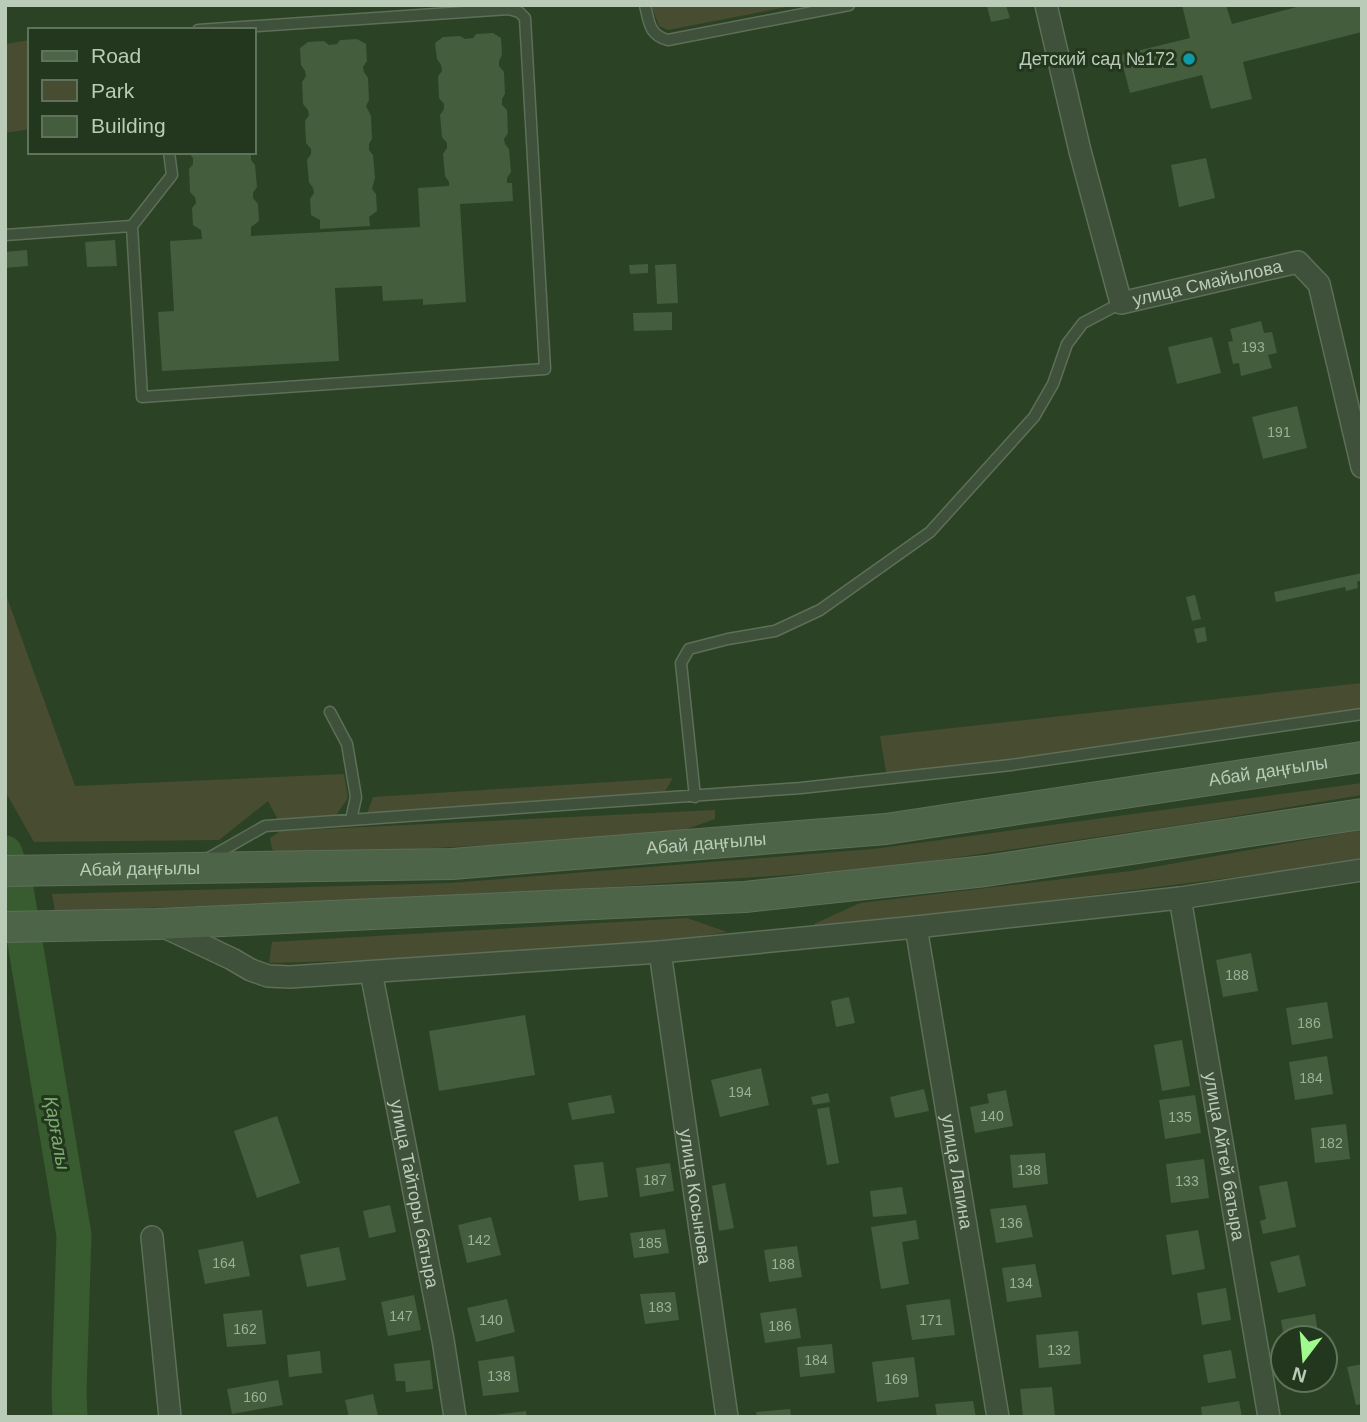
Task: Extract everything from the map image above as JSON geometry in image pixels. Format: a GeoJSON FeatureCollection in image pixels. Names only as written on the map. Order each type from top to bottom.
{"type":"FeatureCollection","features":[{"type":"Feature","properties":{"kind":"main road","name":"Абай даңғылы"},"geometry":{"type":"LineString","coordinates":[[5,871],[452,864],[886,829],[1362,757]]}},
{"type":"Feature","properties":{"kind":"main road"},"geometry":{"type":"LineString","coordinates":[[5,927],[156,924],[744,897],[986,871],[1362,814]]}},
{"type":"Feature","properties":{"kind":"street","name":"улица Смайылова"},"geometry":{"type":"LineString","coordinates":[[1045,5],[1080,151],[1121,303],[1298,262],[1319,284],[1362,467]]}},
{"type":"Feature","properties":{"kind":"street"},"geometry":{"type":"LineString","coordinates":[[156,924],[268,976],[371,972],[660,952],[916,927],[1180,898],[1362,870]]}},
{"type":"Feature","properties":{"kind":"street","name":"улица Айтей батыра"},"geometry":{"type":"LineString","coordinates":[[1180,898],[1269,1417]]}},
{"type":"Feature","properties":{"kind":"street","name":"улица Лапина"},"geometry":{"type":"LineString","coordinates":[[916,927],[998,1417]]}},
{"type":"Feature","properties":{"kind":"street","name":"улица Косынова"},"geometry":{"type":"LineString","coordinates":[[660,952],[727,1417]]}},
{"type":"Feature","properties":{"kind":"street","name":"улица Тайторы батыра"},"geometry":{"type":"LineString","coordinates":[[371,972],[443,1340],[455,1417]]}},
{"type":"Feature","properties":{"kind":"street"},"geometry":{"type":"LineString","coordinates":[[152,1237],[170,1417]]}},
{"type":"Feature","properties":{"kind":"lane"},"geometry":{"type":"LineString","coordinates":[[645,5],[651,30],[658,38],[668,40],[849,5]]}},
{"type":"Feature","properties":{"kind":"lane"},"geometry":{"type":"LineString","coordinates":[[169,154],[172,175],[132,226],[142,397],[545,369],[525,18],[519,12],[509,9],[228,28]]}},
{"type":"Feature","properties":{"kind":"lane"},"geometry":{"type":"LineString","coordinates":[[5,235],[132,226]]}},
{"type":"Feature","properties":{"kind":"lane"},"geometry":{"type":"LineString","coordinates":[[695,797],[681,663],[689,649],[775,631],[820,610],[930,532],[1034,416],[1053,384],[1067,344],[1083,323],[1121,303]]}},
{"type":"Feature","properties":{"kind":"lane"},"geometry":{"type":"LineString","coordinates":[[330,712],[348,744],[355,797],[351,820]]}},
{"type":"Feature","properties":{"kind":"lane"},"geometry":{"type":"LineString","coordinates":[[189,869],[265,826],[801,788],[1011,765],[1362,713]]}},
{"type":"Feature","properties":{"kind":"green space"},"geometry":{"type":"Polygon","coordinates":[[[651,5],[797,5],[668,30],[659,26],[651,5]]]}},
{"type":"Feature","properties":{"kind":"green space"},"geometry":{"type":"Polygon","coordinates":[[[28,40],[28,129],[5,133],[5,44],[28,40]]]}},
{"type":"Feature","properties":{"kind":"green space"},"geometry":{"type":"Polygon","coordinates":[[[5,592],[75,786],[344,774],[348,798],[332,821],[280,824],[268,801],[219,840],[34,842],[5,791],[5,592]]]}},
{"type":"Feature","properties":{"kind":"green space"},"geometry":{"type":"Polygon","coordinates":[[[1362,683],[1362,714],[887,778],[880,736],[1362,683]]]}},
{"type":"Feature","properties":{"kind":"green space"},"geometry":{"type":"Polygon","coordinates":[[[673,778],[660,799],[365,819],[373,797],[673,778]]]}},
{"type":"Feature","properties":{"kind":"green space"},"geometry":{"type":"Polygon","coordinates":[[[1362,783],[1362,795],[1187,824],[875,869],[449,898],[55,911],[52,894],[450,883],[873,849],[1362,783]]]}},
{"type":"Feature","properties":{"kind":"green space"},"geometry":{"type":"Polygon","coordinates":[[[715,810],[715,819],[667,836],[278,856],[272,849],[270,838],[280,831],[715,810]]]}},
{"type":"Feature","properties":{"kind":"green space"},"geometry":{"type":"Polygon","coordinates":[[[1362,830],[1362,859],[815,930],[814,924],[860,903],[1131,871],[1362,830]]]}},
{"type":"Feature","properties":{"kind":"green space"},"geometry":{"type":"Polygon","coordinates":[[[687,918],[727,932],[614,947],[557,951],[441,958],[269,963],[272,942],[687,918]]]}},
{"type":"Feature","properties":{"kind":"building"},"geometry":{"type":"Polygon","coordinates":[[[1006,5],[1010,18],[991,22],[987,6],[1006,5]]]}},
{"type":"Feature","properties":{"kind":"building","name":"Детский сад №172"},"geometry":{"type":"Polygon","coordinates":[[[1182,5],[1226,5],[1232,24],[1304,5],[1362,5],[1362,32],[1243,62],[1252,99],[1211,109],[1202,75],[1130,93],[1120,55],[1190,38],[1182,5]]]}},
{"type":"Feature","properties":{"kind":"building"},"geometry":{"type":"Polygon","coordinates":[[[493,33],[501,38],[502,55],[499,66],[504,72],[505,94],[502,105],[507,110],[508,133],[504,139],[509,149],[511,172],[507,183],[512,183],[513,201],[460,204],[466,302],[423,305],[423,299],[383,301],[382,286],[335,288],[339,361],[162,371],[158,312],[174,311],[170,241],[202,239],[201,230],[193,225],[192,208],[196,203],[190,192],[189,169],[193,158],[190,154],[251,154],[257,187],[253,198],[258,204],[259,221],[251,227],[251,236],[420,227],[418,188],[449,186],[443,154],[447,143],[442,137],[440,115],[444,104],[439,98],[438,76],[442,71],[435,43],[443,37],[460,36],[465,39],[473,38],[476,34],[493,33]]]}},
{"type":"Feature","properties":{"kind":"building"},"geometry":{"type":"Polygon","coordinates":[[[357,39],[366,44],[367,61],[363,67],[368,78],[369,100],[366,106],[371,116],[372,139],[369,150],[373,155],[375,178],[372,189],[376,194],[377,211],[369,217],[370,226],[320,229],[320,220],[311,215],[310,199],[314,193],[309,182],[307,160],[311,149],[306,143],[305,121],[309,115],[303,104],[302,82],[306,76],[301,65],[300,48],[308,42],[324,41],[329,45],[337,44],[340,40],[357,39]]]}},
{"type":"Feature","properties":{"kind":"building"},"geometry":{"type":"Polygon","coordinates":[[[1206,158],[1215,198],[1179,207],[1171,165],[1206,158]]]}},
{"type":"Feature","properties":{"kind":"building"},"geometry":{"type":"Polygon","coordinates":[[[115,240],[117,266],[87,267],[85,242],[115,240]]]}},
{"type":"Feature","properties":{"kind":"building"},"geometry":{"type":"Polygon","coordinates":[[[27,250],[28,266],[5,268],[5,252],[27,250]]]}},
{"type":"Feature","properties":{"kind":"building"},"geometry":{"type":"Polygon","coordinates":[[[648,264],[648,273],[630,274],[629,265],[648,264]]]}},
{"type":"Feature","properties":{"kind":"building"},"geometry":{"type":"Polygon","coordinates":[[[676,264],[678,303],[657,304],[655,265],[676,264]]]}},
{"type":"Feature","properties":{"kind":"building"},"geometry":{"type":"Polygon","coordinates":[[[672,312],[672,330],[634,331],[633,313],[672,312]]]}},
{"type":"Feature","properties":{"kind":"building"},"geometry":{"type":"Polygon","coordinates":[[[1261,321],[1264,333],[1272,332],[1277,353],[1268,355],[1272,368],[1241,376],[1239,363],[1233,364],[1228,342],[1233,341],[1230,329],[1261,321]]]}},
{"type":"Feature","properties":{"kind":"building"},"geometry":{"type":"Polygon","coordinates":[[[1212,337],[1221,373],[1177,384],[1168,347],[1212,337]]]}},
{"type":"Feature","properties":{"kind":"building"},"geometry":{"type":"Polygon","coordinates":[[[1297,406],[1307,448],[1263,459],[1252,417],[1297,406]]]}},
{"type":"Feature","properties":{"kind":"building"},"geometry":{"type":"Polygon","coordinates":[[[1362,573],[1362,580],[1357,582],[1358,588],[1346,591],[1345,587],[1276,602],[1274,592],[1362,573]]]}},
{"type":"Feature","properties":{"kind":"building"},"geometry":{"type":"Polygon","coordinates":[[[1195,595],[1201,619],[1192,621],[1186,597],[1195,595]]]}},
{"type":"Feature","properties":{"kind":"building"},"geometry":{"type":"Polygon","coordinates":[[[1205,627],[1207,641],[1197,643],[1194,629],[1205,627]]]}},
{"type":"Feature","properties":{"kind":"building"},"geometry":{"type":"Polygon","coordinates":[[[1251,953],[1258,991],[1223,997],[1216,960],[1251,953]]]}},
{"type":"Feature","properties":{"kind":"building"},"geometry":{"type":"Polygon","coordinates":[[[849,997],[855,1023],[836,1027],[831,1001],[849,997]]]}},
{"type":"Feature","properties":{"kind":"building"},"geometry":{"type":"Polygon","coordinates":[[[1327,1002],[1333,1038],[1292,1045],[1286,1008],[1327,1002]]]}},
{"type":"Feature","properties":{"kind":"building"},"geometry":{"type":"Polygon","coordinates":[[[525,1015],[535,1075],[439,1091],[429,1031],[525,1015]]]}},
{"type":"Feature","properties":{"kind":"building"},"geometry":{"type":"Polygon","coordinates":[[[1182,1040],[1190,1086],[1162,1091],[1154,1045],[1182,1040]]]}},
{"type":"Feature","properties":{"kind":"building"},"geometry":{"type":"Polygon","coordinates":[[[1327,1056],[1333,1094],[1295,1100],[1289,1062],[1327,1056]]]}},
{"type":"Feature","properties":{"kind":"building"},"geometry":{"type":"Polygon","coordinates":[[[761,1068],[769,1105],[720,1117],[711,1080],[761,1068]]]}},
{"type":"Feature","properties":{"kind":"building"},"geometry":{"type":"Polygon","coordinates":[[[924,1089],[929,1111],[895,1118],[890,1097],[924,1089]]]}},
{"type":"Feature","properties":{"kind":"building"},"geometry":{"type":"Polygon","coordinates":[[[1006,1090],[1013,1126],[975,1133],[970,1107],[989,1103],[987,1094],[1006,1090]]]}},
{"type":"Feature","properties":{"kind":"building"},"geometry":{"type":"Polygon","coordinates":[[[828,1093],[830,1102],[813,1105],[811,1097],[828,1093]]]}},
{"type":"Feature","properties":{"kind":"building"},"geometry":{"type":"Polygon","coordinates":[[[611,1095],[615,1113],[572,1120],[568,1103],[611,1095]]]}},
{"type":"Feature","properties":{"kind":"building"},"geometry":{"type":"Polygon","coordinates":[[[1195,1095],[1201,1133],[1165,1139],[1159,1100],[1195,1095]]]}},
{"type":"Feature","properties":{"kind":"building"},"geometry":{"type":"Polygon","coordinates":[[[829,1107],[839,1163],[827,1165],[817,1109],[829,1107]]]}},
{"type":"Feature","properties":{"kind":"building"},"geometry":{"type":"Polygon","coordinates":[[[277,1116],[300,1183],[257,1198],[234,1131],[277,1116]]]}},
{"type":"Feature","properties":{"kind":"building"},"geometry":{"type":"Polygon","coordinates":[[[1346,1124],[1350,1159],[1315,1163],[1311,1128],[1346,1124]]]}},
{"type":"Feature","properties":{"kind":"building"},"geometry":{"type":"Polygon","coordinates":[[[1045,1153],[1048,1184],[1013,1188],[1010,1155],[1045,1153]]]}},
{"type":"Feature","properties":{"kind":"building"},"geometry":{"type":"Polygon","coordinates":[[[1204,1159],[1209,1198],[1171,1203],[1166,1164],[1204,1159]]]}},
{"type":"Feature","properties":{"kind":"building"},"geometry":{"type":"Polygon","coordinates":[[[603,1162],[608,1197],[579,1201],[574,1165],[603,1162]]]}},
{"type":"Feature","properties":{"kind":"building"},"geometry":{"type":"Polygon","coordinates":[[[670,1163],[674,1191],[640,1197],[636,1168],[670,1163]]]}},
{"type":"Feature","properties":{"kind":"building"},"geometry":{"type":"Polygon","coordinates":[[[1287,1181],[1296,1227],[1263,1234],[1260,1221],[1266,1219],[1259,1186],[1287,1181]]]}},
{"type":"Feature","properties":{"kind":"building"},"geometry":{"type":"Polygon","coordinates":[[[725,1183],[734,1228],[719,1231],[712,1186],[725,1183]]]}},
{"type":"Feature","properties":{"kind":"building"},"geometry":{"type":"Polygon","coordinates":[[[902,1187],[907,1214],[873,1217],[870,1191],[902,1187]]]}},
{"type":"Feature","properties":{"kind":"building"},"geometry":{"type":"Polygon","coordinates":[[[390,1205],[396,1232],[369,1238],[363,1211],[390,1205]]]}},
{"type":"Feature","properties":{"kind":"building"},"geometry":{"type":"Polygon","coordinates":[[[1026,1205],[1033,1237],[996,1243],[990,1209],[1026,1205]]]}},
{"type":"Feature","properties":{"kind":"building"},"geometry":{"type":"Polygon","coordinates":[[[491,1217],[501,1255],[467,1263],[458,1225],[491,1217]]]}},
{"type":"Feature","properties":{"kind":"building"},"geometry":{"type":"Polygon","coordinates":[[[916,1220],[919,1239],[902,1242],[909,1284],[881,1289],[871,1227],[916,1220]]]}},
{"type":"Feature","properties":{"kind":"building"},"geometry":{"type":"Polygon","coordinates":[[[665,1229],[669,1253],[634,1258],[630,1233],[665,1229]]]}},
{"type":"Feature","properties":{"kind":"building"},"geometry":{"type":"Polygon","coordinates":[[[1198,1230],[1205,1269],[1172,1275],[1166,1235],[1198,1230]]]}},
{"type":"Feature","properties":{"kind":"building"},"geometry":{"type":"Polygon","coordinates":[[[243,1241],[250,1276],[205,1284],[198,1250],[243,1241]]]}},
{"type":"Feature","properties":{"kind":"building"},"geometry":{"type":"Polygon","coordinates":[[[797,1246],[802,1277],[769,1282],[764,1250],[797,1246]]]}},
{"type":"Feature","properties":{"kind":"building"},"geometry":{"type":"Polygon","coordinates":[[[339,1247],[346,1280],[307,1287],[300,1255],[339,1247]]]}},
{"type":"Feature","properties":{"kind":"building"},"geometry":{"type":"Polygon","coordinates":[[[1299,1255],[1306,1286],[1278,1293],[1270,1262],[1299,1255]]]}},
{"type":"Feature","properties":{"kind":"building"},"geometry":{"type":"Polygon","coordinates":[[[1035,1264],[1042,1297],[1007,1302],[1002,1268],[1035,1264]]]}},
{"type":"Feature","properties":{"kind":"building"},"geometry":{"type":"Polygon","coordinates":[[[1226,1288],[1231,1320],[1202,1325],[1197,1293],[1226,1288]]]}},
{"type":"Feature","properties":{"kind":"building"},"geometry":{"type":"Polygon","coordinates":[[[675,1292],[679,1320],[645,1324],[640,1294],[675,1292]]]}},
{"type":"Feature","properties":{"kind":"building"},"geometry":{"type":"Polygon","coordinates":[[[414,1295],[421,1330],[388,1336],[381,1302],[414,1295]]]}},
{"type":"Feature","properties":{"kind":"building"},"geometry":{"type":"Polygon","coordinates":[[[507,1299],[515,1332],[476,1342],[467,1308],[507,1299]]]}},
{"type":"Feature","properties":{"kind":"building"},"geometry":{"type":"Polygon","coordinates":[[[950,1299],[955,1335],[912,1340],[906,1305],[950,1299]]]}},
{"type":"Feature","properties":{"kind":"building"},"geometry":{"type":"Polygon","coordinates":[[[796,1308],[801,1338],[765,1343],[760,1313],[796,1308]]]}},
{"type":"Feature","properties":{"kind":"building"},"geometry":{"type":"Polygon","coordinates":[[[262,1310],[266,1344],[227,1347],[223,1314],[262,1310]]]}},
{"type":"Feature","properties":{"kind":"building"},"geometry":{"type":"Polygon","coordinates":[[[1315,1314],[1317,1324],[1282,1324],[1281,1320],[1315,1314]]]}},
{"type":"Feature","properties":{"kind":"building"},"geometry":{"type":"Polygon","coordinates":[[[1078,1331],[1081,1364],[1039,1368],[1036,1335],[1078,1331]]]}},
{"type":"Feature","properties":{"kind":"building"},"geometry":{"type":"Polygon","coordinates":[[[832,1344],[835,1373],[800,1377],[797,1347],[832,1344]]]}},
{"type":"Feature","properties":{"kind":"building"},"geometry":{"type":"Polygon","coordinates":[[[1231,1350],[1236,1378],[1208,1383],[1203,1355],[1231,1350]]]}},
{"type":"Feature","properties":{"kind":"building"},"geometry":{"type":"Polygon","coordinates":[[[320,1351],[322,1373],[289,1377],[287,1355],[320,1351]]]}},
{"type":"Feature","properties":{"kind":"building"},"geometry":{"type":"Polygon","coordinates":[[[514,1356],[519,1392],[483,1396],[478,1361],[514,1356]]]}},
{"type":"Feature","properties":{"kind":"building"},"geometry":{"type":"Polygon","coordinates":[[[914,1357],[919,1397],[877,1402],[872,1362],[914,1357]]]}},
{"type":"Feature","properties":{"kind":"building"},"geometry":{"type":"Polygon","coordinates":[[[430,1360],[433,1389],[406,1392],[405,1381],[396,1381],[394,1364],[430,1360]]]}},
{"type":"Feature","properties":{"kind":"building"},"geometry":{"type":"Polygon","coordinates":[[[1362,1364],[1362,1404],[1356,1405],[1347,1367],[1362,1364]]]}},
{"type":"Feature","properties":{"kind":"building"},"geometry":{"type":"Polygon","coordinates":[[[278,1380],[283,1405],[232,1414],[227,1389],[278,1380]]]}},
{"type":"Feature","properties":{"kind":"building"},"geometry":{"type":"Polygon","coordinates":[[[1052,1387],[1055,1417],[1023,1417],[1020,1389],[1052,1387]]]}},
{"type":"Feature","properties":{"kind":"building"},"geometry":{"type":"Polygon","coordinates":[[[373,1394],[378,1416],[349,1417],[345,1400],[373,1394]]]}},
{"type":"Feature","properties":{"kind":"building"},"geometry":{"type":"Polygon","coordinates":[[[973,1401],[976,1417],[937,1417],[935,1404],[973,1401]]]}},
{"type":"Feature","properties":{"kind":"building"},"geometry":{"type":"Polygon","coordinates":[[[1239,1401],[1242,1417],[1202,1417],[1201,1407],[1239,1401]]]}},
{"type":"Feature","properties":{"kind":"building"},"geometry":{"type":"Polygon","coordinates":[[[790,1409],[791,1417],[757,1417],[756,1412],[790,1409]]]}},
{"type":"Feature","properties":{"kind":"building"},"geometry":{"type":"Polygon","coordinates":[[[526,1411],[527,1417],[494,1417],[494,1415],[526,1411]]]}},
{"type":"Feature","properties":{"kind":"waterway","name":"Қарғалы"},"geometry":{"type":"LineString","coordinates":[[5,853],[15,883],[74,1235],[70,1417]]}},
{"type":"Feature","properties":{"kind":"place","name":"Детский сад №172"},"geometry":{"type":"Point","coordinates":[1189,59]}}]}
